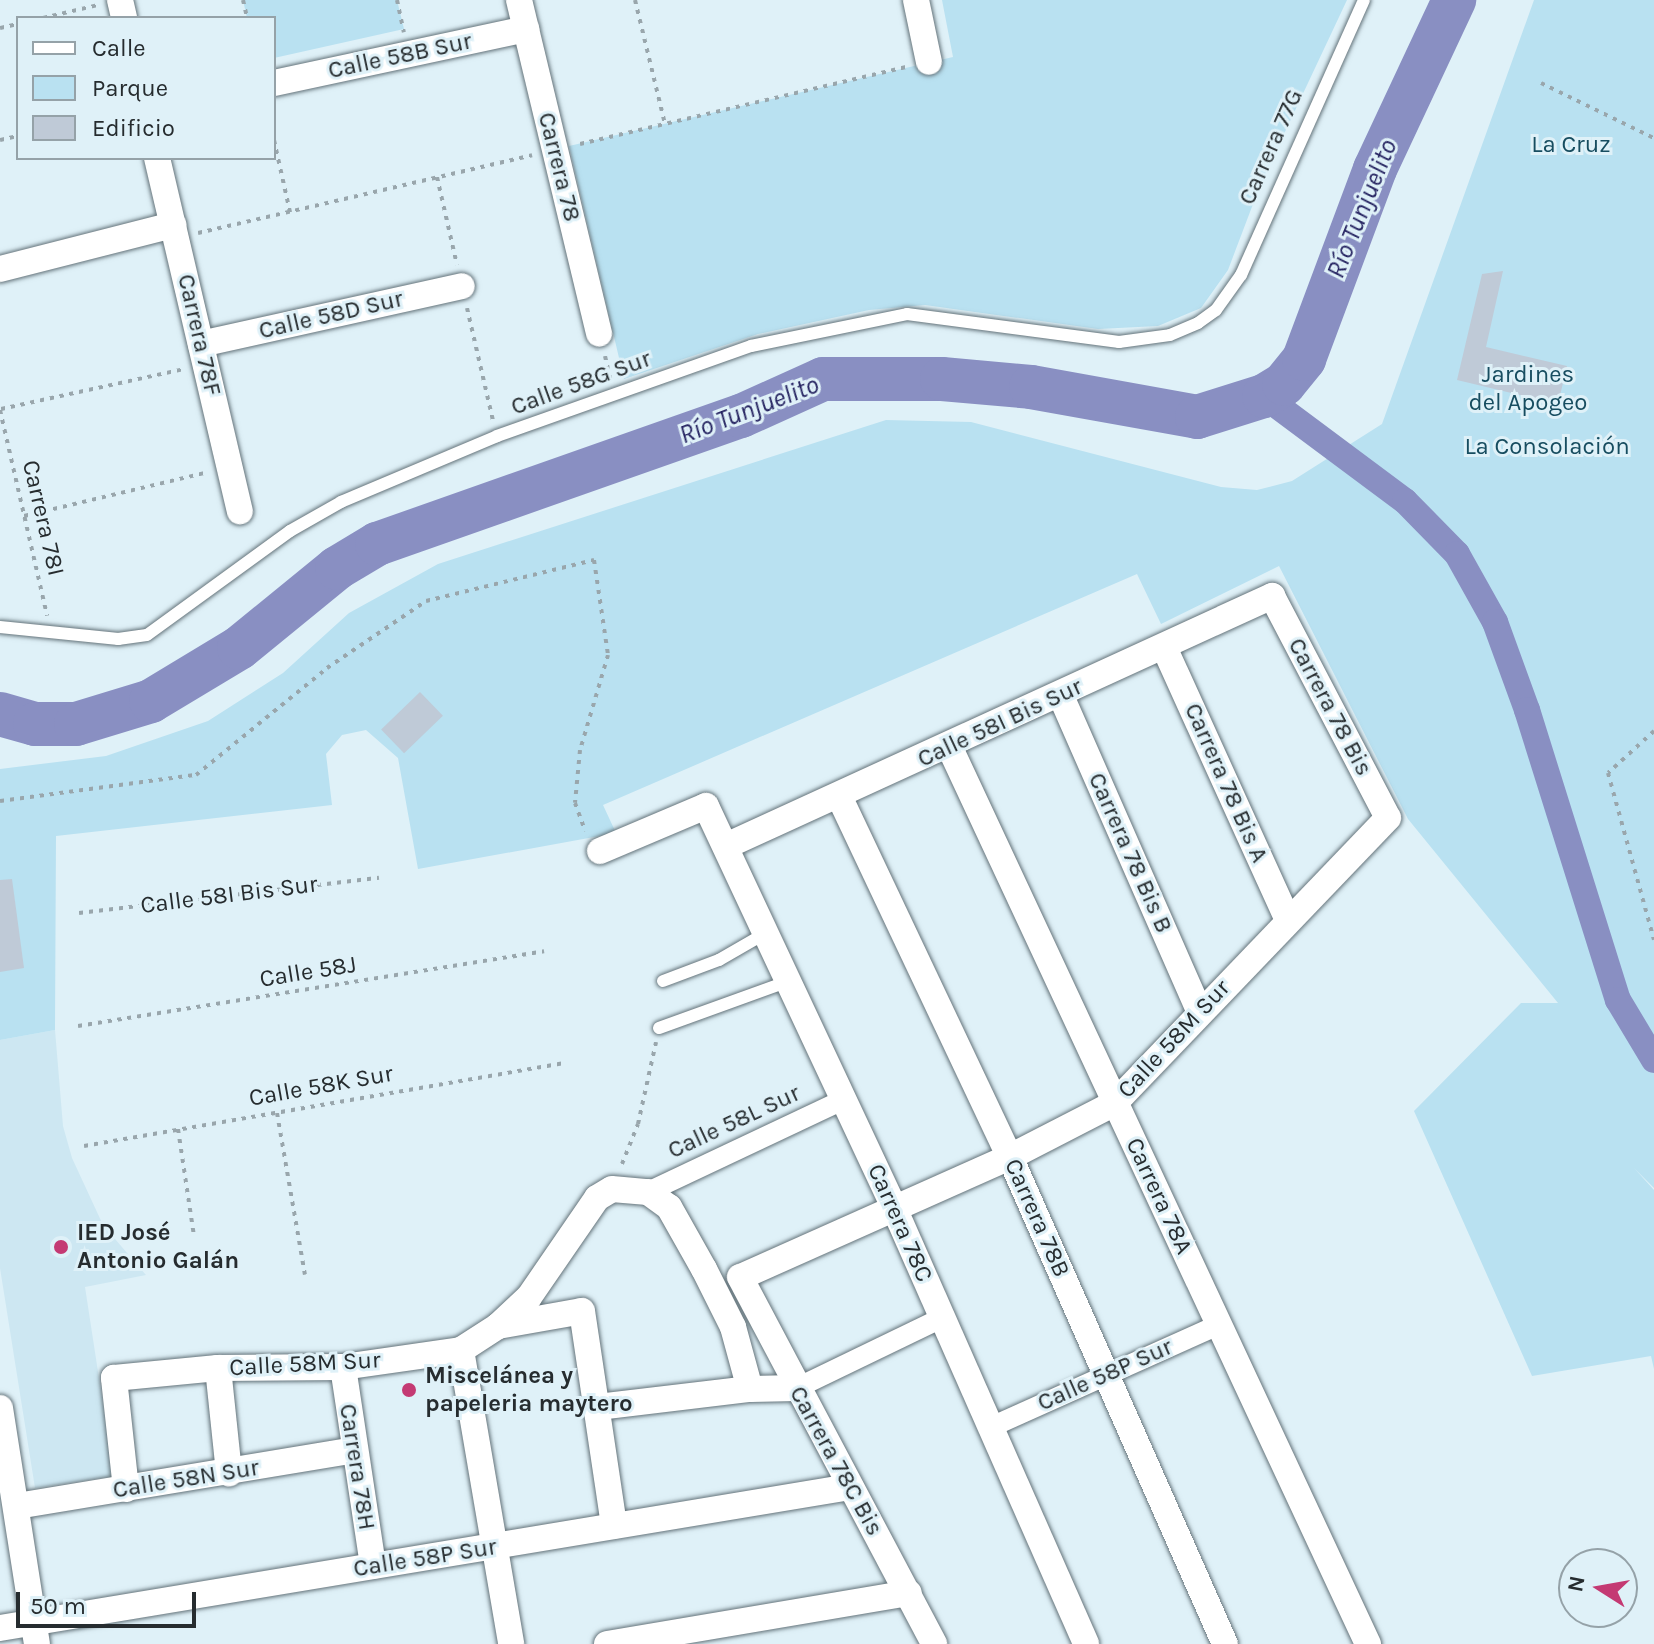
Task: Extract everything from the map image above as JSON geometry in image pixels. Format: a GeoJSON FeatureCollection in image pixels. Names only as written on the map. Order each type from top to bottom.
{"type":"FeatureCollection","features":[{"type":"Feature","properties":{"kind":"street","name":"Carrera 78"},"geometry":{"type":"LineString","coordinates":[[519,0],[599,334]]}},
{"type":"Feature","properties":{"kind":"street"},"geometry":{"type":"LineString","coordinates":[[916,0],[929,62]]}},
{"type":"Feature","properties":{"kind":"street","name":"Calle 58B Sur"},"geometry":{"type":"LineString","coordinates":[[276,83],[526,29]]}},
{"type":"Feature","properties":{"kind":"street","name":"Carrera 78F"},"geometry":{"type":"LineString","coordinates":[[157,160],[240,511]]}},
{"type":"Feature","properties":{"kind":"street"},"geometry":{"type":"LineString","coordinates":[[0,269],[173,225]]}},
{"type":"Feature","properties":{"kind":"street","name":"Calle 58D Sur"},"geometry":{"type":"LineString","coordinates":[[203,354],[462,286]]}},
{"type":"Feature","properties":{"kind":"street","name":"Calle 58I Bis Sur"},"geometry":{"type":"LineString","coordinates":[[726,846],[950,748],[1272,596]]}},
{"type":"Feature","properties":{"kind":"street","name":"Carrera 78 Bis"},"geometry":{"type":"LineString","coordinates":[[1272,596],[1388,818]]}},
{"type":"Feature","properties":{"kind":"street","name":"Carrera 78 Bis A"},"geometry":{"type":"LineString","coordinates":[[1164,647],[1288,920]]}},
{"type":"Feature","properties":{"kind":"street","name":"Carrera 78 Bis B"},"geometry":{"type":"LineString","coordinates":[[1061,696],[1199,1010]]}},
{"type":"Feature","properties":{"kind":"street","name":"Carrera 78A"},"geometry":{"type":"LineString","coordinates":[[950,748],[1115,1103],[1164,1192],[1220,1324],[1319,1525],[1368,1644]]}},
{"type":"Feature","properties":{"kind":"street","name":"Carrera 78B"},"geometry":{"type":"LineString","coordinates":[[839,796],[1010,1157],[1225,1644]]}},
{"type":"Feature","properties":{"kind":"street","name":"Carrera 78C"},"geometry":{"type":"LineString","coordinates":[[600,851],[706,806],[894,1208],[1086,1644]]}},
{"type":"Feature","properties":{"kind":"street","name":"Calle 58M Sur"},"geometry":{"type":"LineString","coordinates":[[740,1277],[1010,1157],[1115,1103],[1199,1010],[1388,818]]}},
{"type":"Feature","properties":{"kind":"street","name":"Calle 58L Sur"},"geometry":{"type":"LineString","coordinates":[[648,1192],[843,1100]]}},
{"type":"Feature","properties":{"kind":"street"},"geometry":{"type":"LineString","coordinates":[[498,1326],[529,1297],[597,1198],[612,1189],[648,1192],[669,1207],[733,1327],[750,1389]]}},
{"type":"Feature","properties":{"kind":"street","name":"Carrera 78C Bis"},"geometry":{"type":"LineString","coordinates":[[740,1277],[757,1315],[934,1644]]}},
{"type":"Feature","properties":{"kind":"street","name":"Calle 58M Sur"},"geometry":{"type":"LineString","coordinates":[[126,1489],[114,1378],[218,1368],[343,1367],[461,1350],[498,1326],[582,1311],[598,1407]]}},
{"type":"Feature","properties":{"kind":"street"},"geometry":{"type":"LineString","coordinates":[[733,1327],[757,1315]]}},
{"type":"Feature","properties":{"kind":"street"},"geometry":{"type":"LineString","coordinates":[[614,1526],[598,1407],[750,1389],[797,1388],[942,1318]]}},
{"type":"Feature","properties":{"kind":"street","name":"Calle 58P Sur"},"geometry":{"type":"LineString","coordinates":[[991,1427],[1220,1324]]}},
{"type":"Feature","properties":{"kind":"street"},"geometry":{"type":"LineString","coordinates":[[461,1350],[511,1644]]}},
{"type":"Feature","properties":{"kind":"street","name":"Carrera 78H"},"geometry":{"type":"LineString","coordinates":[[343,1367],[373,1566]]}},
{"type":"Feature","properties":{"kind":"street"},"geometry":{"type":"LineString","coordinates":[[218,1368],[229,1473]]}},
{"type":"Feature","properties":{"kind":"street"},"geometry":{"type":"LineString","coordinates":[[0,1408],[35,1634]]}},
{"type":"Feature","properties":{"kind":"street","name":"Calle 58N Sur"},"geometry":{"type":"LineString","coordinates":[[17,1506],[354,1450]]}},
{"type":"Feature","properties":{"kind":"street","name":"Calle 58P Sur"},"geometry":{"type":"LineString","coordinates":[[0,1628],[35,1634],[373,1566],[850,1487]]}},
{"type":"Feature","properties":{"kind":"street"},"geometry":{"type":"LineString","coordinates":[[607,1644],[909,1593]]}},
{"type":"Feature","properties":{"kind":"lane","name":"Carrera 77G"},"geometry":{"type":"LineString","coordinates":[[1216,310],[1241,275],[1364,0]]}},
{"type":"Feature","properties":{"kind":"lane","name":"Calle 58G Sur"},"geometry":{"type":"LineString","coordinates":[[0,627],[118,639],[147,635],[290,531],[341,502],[497,436],[751,346],[907,314],[1119,342],[1170,335],[1216,310]]}},
{"type":"Feature","properties":{"kind":"lane"},"geometry":{"type":"LineString","coordinates":[[663,981],[719,960],[764,934]]}},
{"type":"Feature","properties":{"kind":"lane"},"geometry":{"type":"LineString","coordinates":[[659,1028],[786,982]]}},
{"type":"Feature","properties":{"kind":"path"},"geometry":{"type":"LineString","coordinates":[[397,0],[410,54]]}},
{"type":"Feature","properties":{"kind":"path"},"geometry":{"type":"LineString","coordinates":[[635,0],[665,124]]}},
{"type":"Feature","properties":{"kind":"path"},"geometry":{"type":"LineString","coordinates":[[56,16],[116,7]]}},
{"type":"Feature","properties":{"kind":"path"},"geometry":{"type":"LineString","coordinates":[[1541,83],[1654,138]]}},
{"type":"Feature","properties":{"kind":"path"},"geometry":{"type":"LineString","coordinates":[[276,149],[290,212]]}},
{"type":"Feature","properties":{"kind":"path"},"geometry":{"type":"LineString","coordinates":[[599,334],[614,394]]}},
{"type":"Feature","properties":{"kind":"path"},"geometry":{"type":"LineString","coordinates":[[0,410],[203,354]]}},
{"type":"Feature","properties":{"kind":"path","name":"Carrera 78I"},"geometry":{"type":"LineString","coordinates":[[0,410],[51,634]]}},
{"type":"Feature","properties":{"kind":"path"},"geometry":{"type":"LineString","coordinates":[[24,516],[230,467]]}},
{"type":"Feature","properties":{"kind":"path"},"geometry":{"type":"LineString","coordinates":[[0,801],[196,775],[327,668],[426,601],[594,560],[608,655],[580,750],[575,803],[583,827],[600,851]]}},
{"type":"Feature","properties":{"kind":"path"},"geometry":{"type":"LineString","coordinates":[[1654,731],[1608,773],[1654,940]]}},
{"type":"Feature","properties":{"kind":"path","name":"Calle 58I Bis Sur"},"geometry":{"type":"LineString","coordinates":[[79,913],[379,878]]}},
{"type":"Feature","properties":{"kind":"path","name":"Calle 58J"},"geometry":{"type":"LineString","coordinates":[[78,1026],[544,951]]}},
{"type":"Feature","properties":{"kind":"path"},"geometry":{"type":"LineString","coordinates":[[612,1189],[638,1124],[659,1028]]}},
{"type":"Feature","properties":{"kind":"path","name":"Calle 58K Sur"},"geometry":{"type":"LineString","coordinates":[[84,1146],[563,1063]]}},
{"type":"Feature","properties":{"kind":"path"},"geometry":{"type":"LineString","coordinates":[[277,1113],[305,1275]]}},
{"type":"Feature","properties":{"kind":"path"},"geometry":{"type":"LineString","coordinates":[[178,1129],[194,1236]]}},
{"type":"Feature","properties":{"kind":"shaded area","name":"IED José Antonio Galán"},"geometry":{"type":"Polygon","coordinates":[[[55,1030],[63,1126],[72,1158],[103,1225],[146,1275],[85,1287],[114,1476],[35,1488],[0,1268],[0,1040],[55,1030]]]}},
{"type":"Feature","properties":{"kind":"green space"},"geometry":{"type":"Polygon","coordinates":[[[243,0],[397,0],[404,29],[276,58],[276,16],[247,16],[243,0]]]}},
{"type":"Feature","properties":{"kind":"green space"},"geometry":{"type":"Polygon","coordinates":[[[942,0],[1347,0],[1261,183],[1228,270],[1201,308],[1158,326],[1098,329],[925,305],[869,310],[758,334],[624,379],[569,146],[953,57],[942,0]]]}},
{"type":"Feature","properties":{"kind":"green space"},"geometry":{"type":"Polygon","coordinates":[[[1534,0],[1654,0],[1654,1188],[1634,1168],[1654,1190],[1654,1369],[1651,1356],[1532,1376],[1414,1111],[1521,1003],[1558,1003],[1408,819],[1279,566],[1161,624],[1137,574],[603,805],[616,833],[418,869],[398,758],[366,730],[342,735],[326,754],[332,805],[56,836],[55,1030],[0,1040],[0,769],[106,756],[208,721],[283,673],[349,613],[438,564],[886,420],[971,422],[1221,487],[1257,490],[1292,481],[1382,424],[1534,0]]]}},
{"type":"Feature","properties":{"kind":"building"},"geometry":{"type":"Polygon","coordinates":[[[1503,271],[1486,347],[1567,366],[1558,404],[1457,380],[1482,274],[1503,271]]]}},
{"type":"Feature","properties":{"kind":"building"},"geometry":{"type":"Polygon","coordinates":[[[420,692],[443,716],[404,753],[381,730],[420,692]]]}},
{"type":"Feature","properties":{"kind":"building"},"geometry":{"type":"Polygon","coordinates":[[[12,879],[24,968],[0,972],[0,880],[12,879]]]}},
{"type":"Feature","properties":{"kind":"waterway","name":"Río Tunjuelito"},"geometry":{"type":"LineString","coordinates":[[0,714],[35,724],[76,724],[151,701],[239,648],[337,568],[377,544],[741,416],[823,379],[942,379],[1031,387],[1197,417],[1264,396],[1284,384],[1304,359],[1375,169],[1454,0]]}},
{"type":"Feature","properties":{"kind":"waterway"},"geometry":{"type":"LineString","coordinates":[[1264,396],[1405,501],[1457,554],[1495,622],[1527,710],[1618,1000],[1654,1060]]}},
{"type":"Feature","properties":{"kind":"place","name":"IED José Antonio Galán"},"geometry":{"type":"Point","coordinates":[61,1247]}},
{"type":"Feature","properties":{"kind":"place","name":"Miscelánea y papeleria maytero"},"geometry":{"type":"Point","coordinates":[409,1390]}},
{"type":"Feature","properties":{"kind":"park label","name":"La Cruz"},"geometry":{"type":"Point","coordinates":[1571,145]}},
{"type":"Feature","properties":{"kind":"park label","name":"Jardines del Apogeo"},"geometry":{"type":"Point","coordinates":[1528,389]}},
{"type":"Feature","properties":{"kind":"park label","name":"La Consolación"},"geometry":{"type":"Point","coordinates":[1547,447]}}]}
